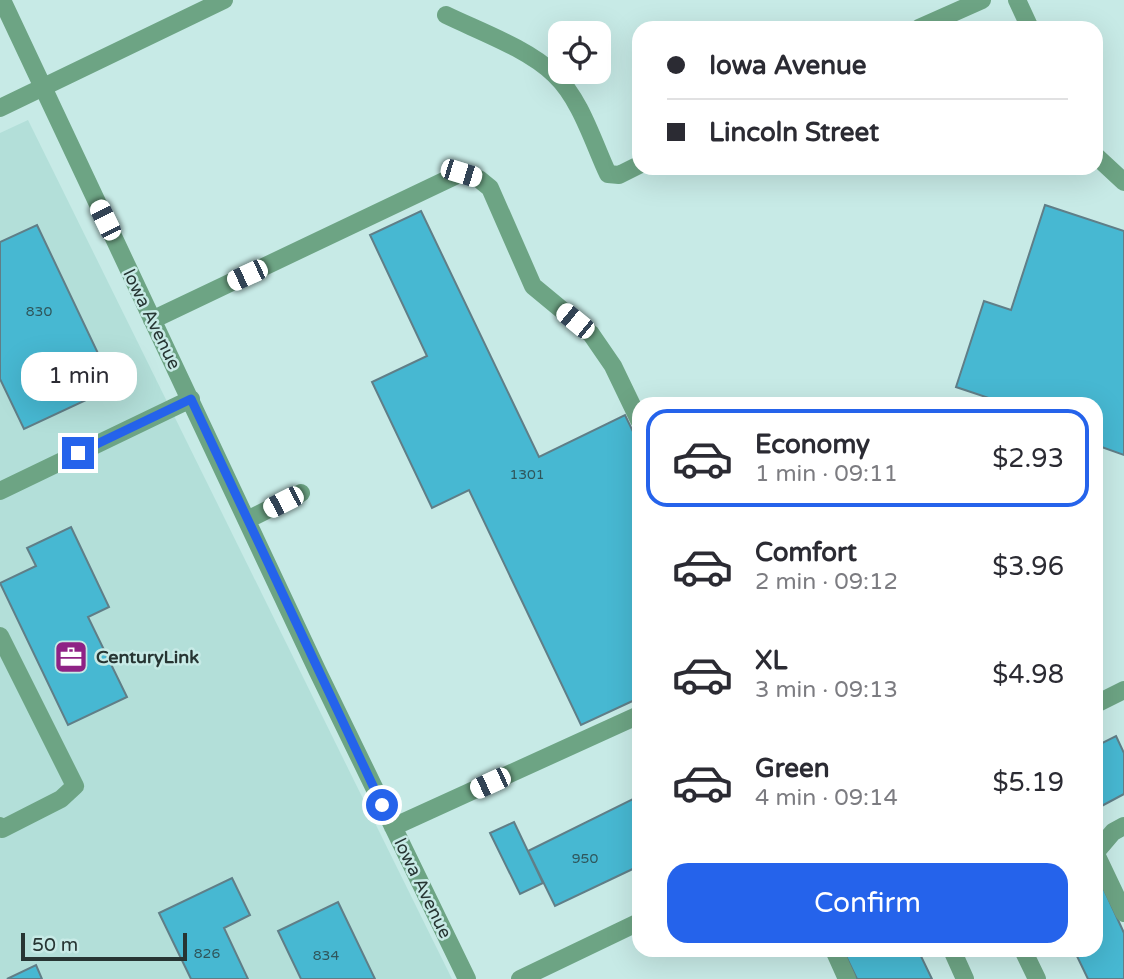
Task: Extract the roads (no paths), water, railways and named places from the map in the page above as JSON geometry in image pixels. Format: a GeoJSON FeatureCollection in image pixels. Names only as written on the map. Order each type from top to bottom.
{"type":"FeatureCollection","features":[{"type":"Feature","properties":{"kind":"street","name":"Iowa Avenue"},"geometry":{"type":"LineString","coordinates":[[2,0],[41,88],[467,979]]}},
{"type":"Feature","properties":{"kind":"street"},"geometry":{"type":"LineString","coordinates":[[0,108],[224,0]]}},
{"type":"Feature","properties":{"kind":"street"},"geometry":{"type":"LineString","coordinates":[[935,21],[982,0]]}},
{"type":"Feature","properties":{"kind":"street"},"geometry":{"type":"LineString","coordinates":[[1017,0],[1027,21]]}},
{"type":"Feature","properties":{"kind":"street"},"geometry":{"type":"LineString","coordinates":[[446,15],[531,58],[555,74],[571,96],[608,174],[619,175],[632,168]]}},
{"type":"Feature","properties":{"kind":"street"},"geometry":{"type":"LineString","coordinates":[[1103,162],[1124,182]]}},
{"type":"Feature","properties":{"kind":"street"},"geometry":{"type":"LineString","coordinates":[[152,320],[461,173],[479,179],[490,188],[533,286],[591,334],[613,366],[632,405]]}},
{"type":"Feature","properties":{"kind":"street"},"geometry":{"type":"LineString","coordinates":[[0,491],[191,399]]}},
{"type":"Feature","properties":{"kind":"street"},"geometry":{"type":"LineString","coordinates":[[247,520],[301,493]]}},
{"type":"Feature","properties":{"kind":"street"},"geometry":{"type":"LineString","coordinates":[[0,636],[75,786],[61,799],[2,830],[0,826]]}},
{"type":"Feature","properties":{"kind":"street"},"geometry":{"type":"LineString","coordinates":[[1103,700],[1124,690]]}},
{"type":"Feature","properties":{"kind":"street"},"geometry":{"type":"LineString","coordinates":[[393,827],[632,718]]}},
{"type":"Feature","properties":{"kind":"street"},"geometry":{"type":"LineString","coordinates":[[1103,844],[1113,832],[1124,826]]}},
{"type":"Feature","properties":{"kind":"street"},"geometry":{"type":"LineString","coordinates":[[1103,868],[1124,913]]}},
{"type":"Feature","properties":{"kind":"street"},"geometry":{"type":"LineString","coordinates":[[520,979],[632,925]]}},
{"type":"Feature","properties":{"kind":"street"},"geometry":{"type":"LineString","coordinates":[[837,957],[847,979]]}},
{"type":"Feature","properties":{"kind":"street"},"geometry":{"type":"LineString","coordinates":[[955,957],[965,979]]}},
{"type":"Feature","properties":{"kind":"street"},"geometry":{"type":"LineString","coordinates":[[1026,957],[1037,979]]}},
{"type":"Feature","properties":{"kind":"place","name":"CenturyLink"},"geometry":{"type":"Point","coordinates":[71,657]}}]}
